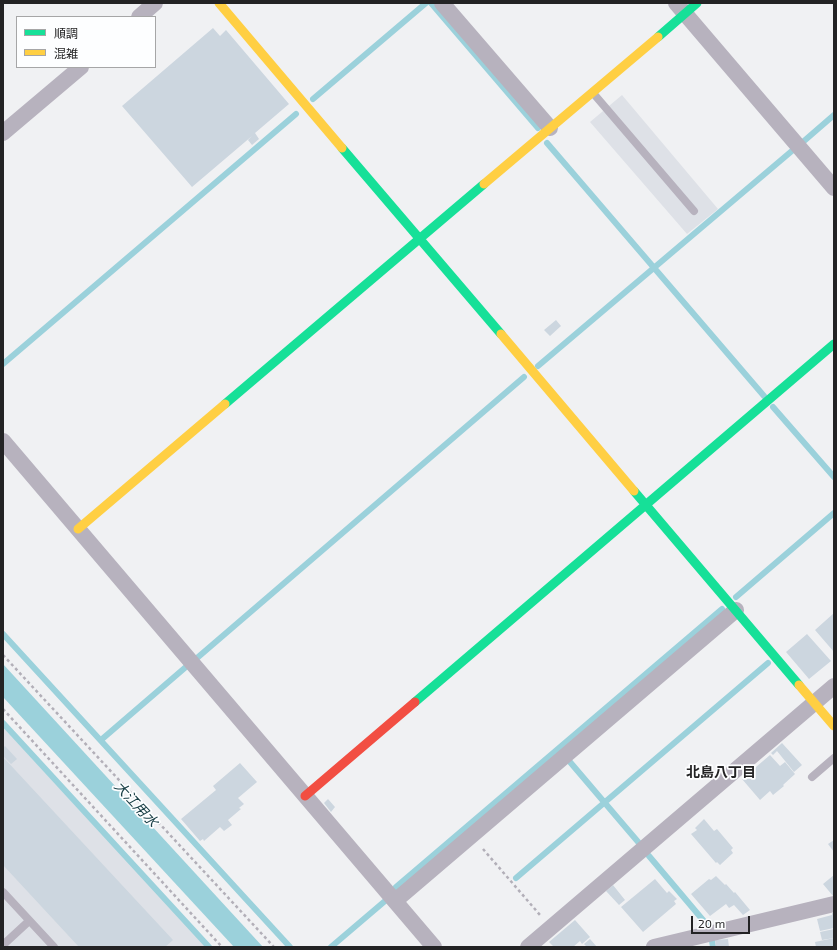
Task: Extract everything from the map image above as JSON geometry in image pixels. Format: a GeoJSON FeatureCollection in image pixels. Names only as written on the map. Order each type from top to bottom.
{"type":"FeatureCollection","features":[{"type":"Feature","properties":{"kind":"street"},"geometry":{"type":"LineString","coordinates":[[140,16],[156,3]]}},
{"type":"Feature","properties":{"kind":"street"},"geometry":{"type":"LineString","coordinates":[[219,3],[834,726]]}},
{"type":"Feature","properties":{"kind":"street"},"geometry":{"type":"LineString","coordinates":[[442,3],[550,128]]}},
{"type":"Feature","properties":{"kind":"street"},"geometry":{"type":"LineString","coordinates":[[78,529],[592,92],[680,8],[697,3]]}},
{"type":"Feature","properties":{"kind":"street"},"geometry":{"type":"LineString","coordinates":[[680,8],[834,188]]}},
{"type":"Feature","properties":{"kind":"street"},"geometry":{"type":"LineString","coordinates":[[3,133],[80,68]]}},
{"type":"Feature","properties":{"kind":"street"},"geometry":{"type":"LineString","coordinates":[[305,796],[834,344]]}},
{"type":"Feature","properties":{"kind":"street"},"geometry":{"type":"LineString","coordinates":[[3,441],[434,947]]}},
{"type":"Feature","properties":{"kind":"street"},"geometry":{"type":"LineString","coordinates":[[395,902],[736,610]]}},
{"type":"Feature","properties":{"kind":"street"},"geometry":{"type":"LineString","coordinates":[[528,947],[834,686]]}},
{"type":"Feature","properties":{"kind":"street"},"geometry":{"type":"LineString","coordinates":[[654,947],[834,904]]}},
{"type":"Feature","properties":{"kind":"lane"},"geometry":{"type":"LineString","coordinates":[[592,92],[694,211]]}},
{"type":"Feature","properties":{"kind":"lane"},"geometry":{"type":"LineString","coordinates":[[812,777],[834,758]]}},
{"type":"Feature","properties":{"kind":"lane"},"geometry":{"type":"LineString","coordinates":[[3,892],[54,947]]}},
{"type":"Feature","properties":{"kind":"lane"},"geometry":{"type":"LineString","coordinates":[[3,945],[29,921]]}},
{"type":"Feature","properties":{"kind":"path"},"geometry":{"type":"LineString","coordinates":[[3,655],[274,947]]}},
{"type":"Feature","properties":{"kind":"path"},"geometry":{"type":"LineString","coordinates":[[3,709],[222,947]]}},
{"type":"Feature","properties":{"kind":"path"},"geometry":{"type":"LineString","coordinates":[[472,836],[551,928]]}},
{"type":"Feature","properties":{"kind":"shaded area"},"geometry":{"type":"Polygon","coordinates":[[[622,95],[718,209],[687,234],[590,122],[622,95]]]}},
{"type":"Feature","properties":{"kind":"shaded area"},"geometry":{"type":"Polygon","coordinates":[[[3,727],[206,947],[3,947],[3,727]]]}},
{"type":"Feature","properties":{"kind":"water"},"geometry":{"type":"Polygon","coordinates":[[[3,664],[263,947],[234,947],[3,697],[3,664]]]}},
{"type":"Feature","properties":{"kind":"building"},"geometry":{"type":"Polygon","coordinates":[[[213,28],[220,36],[226,30],[289,104],[255,133],[259,139],[252,145],[248,140],[252,136],[192,187],[122,106],[213,28]]]}},
{"type":"Feature","properties":{"kind":"building"},"geometry":{"type":"Polygon","coordinates":[[[556,320],[561,326],[550,336],[544,330],[556,320]]]}},
{"type":"Feature","properties":{"kind":"building"},"geometry":{"type":"Polygon","coordinates":[[[834,613],[834,652],[815,630],[834,613]]]}},
{"type":"Feature","properties":{"kind":"building"},"geometry":{"type":"Polygon","coordinates":[[[807,634],[831,661],[809,679],[786,652],[807,634]]]}},
{"type":"Feature","properties":{"kind":"building"},"geometry":{"type":"Polygon","coordinates":[[[782,743],[802,765],[794,772],[777,751],[773,755],[771,753],[782,743]]]}},
{"type":"Feature","properties":{"kind":"building"},"geometry":{"type":"Polygon","coordinates":[[[5,746],[17,759],[11,764],[3,756],[3,748],[5,746]]]}},
{"type":"Feature","properties":{"kind":"building"},"geometry":{"type":"Polygon","coordinates":[[[770,755],[780,766],[785,762],[795,774],[773,795],[770,791],[760,800],[742,779],[770,755]]]}},
{"type":"Feature","properties":{"kind":"building"},"geometry":{"type":"Polygon","coordinates":[[[3,757],[173,940],[165,947],[79,947],[3,865],[3,757]]]}},
{"type":"Feature","properties":{"kind":"building"},"geometry":{"type":"Polygon","coordinates":[[[240,763],[257,782],[238,798],[244,804],[239,808],[241,809],[228,820],[232,825],[224,831],[220,827],[204,841],[203,839],[200,841],[181,819],[216,790],[213,786],[240,763]]]}},
{"type":"Feature","properties":{"kind":"building"},"geometry":{"type":"Polygon","coordinates":[[[328,799],[335,807],[331,812],[324,803],[328,799]]]}},
{"type":"Feature","properties":{"kind":"building"},"geometry":{"type":"Polygon","coordinates":[[[704,819],[714,831],[717,829],[733,848],[731,850],[733,853],[720,865],[717,862],[716,863],[691,834],[697,830],[695,828],[704,819]]]}},
{"type":"Feature","properties":{"kind":"building"},"geometry":{"type":"Polygon","coordinates":[[[834,840],[834,852],[828,844],[834,840]]]}},
{"type":"Feature","properties":{"kind":"building"},"geometry":{"type":"Polygon","coordinates":[[[834,875],[834,895],[833,896],[823,884],[834,875]]]}},
{"type":"Feature","properties":{"kind":"building"},"geometry":{"type":"Polygon","coordinates":[[[716,876],[734,893],[735,892],[750,910],[743,915],[734,905],[729,908],[726,904],[710,916],[691,894],[709,879],[711,880],[716,876]]]}},
{"type":"Feature","properties":{"kind":"building"},"geometry":{"type":"Polygon","coordinates":[[[655,879],[667,893],[669,891],[677,899],[674,901],[676,904],[643,932],[621,907],[655,879]]]}},
{"type":"Feature","properties":{"kind":"building"},"geometry":{"type":"Polygon","coordinates":[[[613,885],[625,900],[619,905],[606,891],[613,885]]]}},
{"type":"Feature","properties":{"kind":"building"},"geometry":{"type":"Polygon","coordinates":[[[832,913],[834,913],[834,928],[820,931],[817,919],[832,915],[832,913]]]}},
{"type":"Feature","properties":{"kind":"building"},"geometry":{"type":"Polygon","coordinates":[[[575,920],[590,937],[582,944],[580,941],[573,947],[554,947],[549,942],[575,920]]]}},
{"type":"Feature","properties":{"kind":"building"},"geometry":{"type":"Polygon","coordinates":[[[834,929],[834,938],[822,940],[820,932],[834,929]]]}},
{"type":"Feature","properties":{"kind":"building"},"geometry":{"type":"Polygon","coordinates":[[[834,938],[834,947],[816,947],[815,942],[834,938]]]}},
{"type":"Feature","properties":{"kind":"building"},"geometry":{"type":"Polygon","coordinates":[[[590,939],[597,947],[587,947],[584,944],[590,939]]]}},
{"type":"Feature","properties":{"kind":"building"},"geometry":{"type":"Polygon","coordinates":[[[728,939],[729,947],[716,947],[715,940],[728,939]]]}},
{"type":"Feature","properties":{"kind":"waterway"},"geometry":{"type":"LineString","coordinates":[[313,99],[426,3]]}},
{"type":"Feature","properties":{"kind":"waterway"},"geometry":{"type":"LineString","coordinates":[[431,3],[538,128]]}},
{"type":"Feature","properties":{"kind":"waterway"},"geometry":{"type":"LineString","coordinates":[[3,364],[296,114]]}},
{"type":"Feature","properties":{"kind":"waterway"},"geometry":{"type":"LineString","coordinates":[[804,141],[834,115]]}},
{"type":"Feature","properties":{"kind":"waterway"},"geometry":{"type":"LineString","coordinates":[[547,143],[764,396]]}},
{"type":"Feature","properties":{"kind":"waterway"},"geometry":{"type":"LineString","coordinates":[[538,366],[793,150]]}},
{"type":"Feature","properties":{"kind":"waterway"},"geometry":{"type":"LineString","coordinates":[[197,658],[524,377]]}},
{"type":"Feature","properties":{"kind":"waterway"},"geometry":{"type":"LineString","coordinates":[[773,407],[834,477]]}},
{"type":"Feature","properties":{"kind":"waterway"},"geometry":{"type":"LineString","coordinates":[[736,597],[834,513]]}},
{"type":"Feature","properties":{"kind":"waterway"},"geometry":{"type":"LineString","coordinates":[[396,887],[722,609]]}},
{"type":"Feature","properties":{"kind":"waterway"},"geometry":{"type":"LineString","coordinates":[[3,634],[290,947]]}},
{"type":"Feature","properties":{"kind":"waterway"},"geometry":{"type":"LineString","coordinates":[[516,878],[768,663]]}},
{"type":"Feature","properties":{"kind":"waterway"},"geometry":{"type":"LineString","coordinates":[[101,740],[187,666]]}},
{"type":"Feature","properties":{"kind":"waterway"},"geometry":{"type":"LineString","coordinates":[[3,723],[209,947]]}},
{"type":"Feature","properties":{"kind":"waterway"},"geometry":{"type":"LineString","coordinates":[[570,762],[639,843]]}},
{"type":"Feature","properties":{"kind":"waterway"},"geometry":{"type":"LineString","coordinates":[[649,856],[708,926]]}},
{"type":"Feature","properties":{"kind":"waterway"},"geometry":{"type":"LineString","coordinates":[[331,947],[385,901]]}},
{"type":"Feature","properties":{"kind":"waterway"},"geometry":{"type":"LineString","coordinates":[[712,941],[713,947]]}},
{"type":"Feature","properties":{"kind":"traffic: fast"},"geometry":{"type":"LineString","coordinates":[[658,37],[697,3]]}},
{"type":"Feature","properties":{"kind":"traffic: fast"},"geometry":{"type":"LineString","coordinates":[[342,148],[501,334]]}},
{"type":"Feature","properties":{"kind":"traffic: fast"},"geometry":{"type":"LineString","coordinates":[[225,404],[484,184]]}},
{"type":"Feature","properties":{"kind":"traffic: fast"},"geometry":{"type":"LineString","coordinates":[[415,702],[834,344]]}},
{"type":"Feature","properties":{"kind":"traffic: fast"},"geometry":{"type":"LineString","coordinates":[[634,491],[799,685]]}},
{"type":"Feature","properties":{"kind":"traffic: slow"},"geometry":{"type":"LineString","coordinates":[[219,3],[342,148]]}},
{"type":"Feature","properties":{"kind":"traffic: slow"},"geometry":{"type":"LineString","coordinates":[[484,184],[658,37]]}},
{"type":"Feature","properties":{"kind":"traffic: slow"},"geometry":{"type":"LineString","coordinates":[[501,334],[634,491]]}},
{"type":"Feature","properties":{"kind":"traffic: slow"},"geometry":{"type":"LineString","coordinates":[[78,529],[225,404]]}},
{"type":"Feature","properties":{"kind":"traffic: slow"},"geometry":{"type":"LineString","coordinates":[[799,685],[834,726]]}},
{"type":"Feature","properties":{"kind":"traffic: jam"},"geometry":{"type":"LineString","coordinates":[[305,796],[415,702]]}},
{"type":"Feature","properties":{"kind":"district","name":"北島八丁目"},"geometry":{"type":"Point","coordinates":[721,772]}},
{"type":"Feature","properties":{"kind":"water label","name":"大江用水"},"geometry":{"type":"Point","coordinates":[136,804]}}]}
